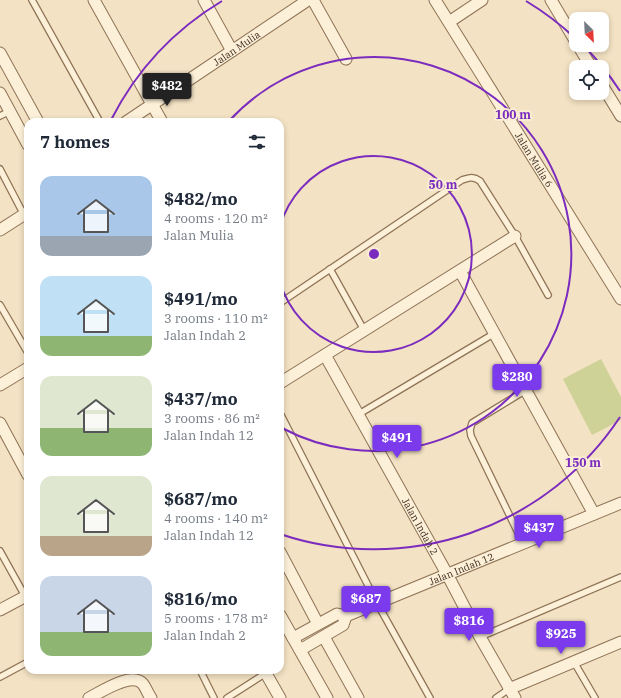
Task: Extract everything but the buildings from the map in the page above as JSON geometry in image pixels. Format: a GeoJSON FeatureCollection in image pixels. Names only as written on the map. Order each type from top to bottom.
{"type":"FeatureCollection","features":[{"type":"Feature","properties":{"kind":"street"},"geometry":{"type":"LineString","coordinates":[[94,0],[160,118]]}},
{"type":"Feature","properties":{"kind":"street"},"geometry":{"type":"LineString","coordinates":[[204,0],[232,51]]}},
{"type":"Feature","properties":{"kind":"street","name":"Jalan Mulia"},"geometry":{"type":"LineString","coordinates":[[132,118],[308,0]]}},
{"type":"Feature","properties":{"kind":"street"},"geometry":{"type":"LineString","coordinates":[[313,0],[346,59]]}},
{"type":"Feature","properties":{"kind":"street","name":"Jalan Mulia 6"},"geometry":{"type":"LineString","coordinates":[[435,0],[621,299]]}},
{"type":"Feature","properties":{"kind":"street"},"geometry":{"type":"LineString","coordinates":[[449,22],[482,0]]}},
{"type":"Feature","properties":{"kind":"street"},"geometry":{"type":"LineString","coordinates":[[551,0],[569,30]]}},
{"type":"Feature","properties":{"kind":"street"},"geometry":{"type":"LineString","coordinates":[[0,53],[36,118]]}},
{"type":"Feature","properties":{"kind":"street"},"geometry":{"type":"LineString","coordinates":[[0,93],[5,113],[24,139]]}},
{"type":"Feature","properties":{"kind":"street"},"geometry":{"type":"LineString","coordinates":[[609,96],[621,116]]}},
{"type":"Feature","properties":{"kind":"street"},"geometry":{"type":"LineString","coordinates":[[0,230],[24,218]]}},
{"type":"Feature","properties":{"kind":"street"},"geometry":{"type":"LineString","coordinates":[[284,381],[515,236]]}},
{"type":"Feature","properties":{"kind":"street"},"geometry":{"type":"LineString","coordinates":[[460,270],[594,514]]}},
{"type":"Feature","properties":{"kind":"street","name":"Jalan Indah 2"},"geometry":{"type":"LineString","coordinates":[[326,355],[512,694]]}},
{"type":"Feature","properties":{"kind":"street"},"geometry":{"type":"LineString","coordinates":[[0,385],[24,370]]}},
{"type":"Feature","properties":{"kind":"street"},"geometry":{"type":"LineString","coordinates":[[0,423],[24,468]]}},
{"type":"Feature","properties":{"kind":"street","name":"Jalan Indah 12"},"geometry":{"type":"LineString","coordinates":[[293,638],[337,614],[346,616],[621,503]]}},
{"type":"Feature","properties":{"kind":"street"},"geometry":{"type":"LineString","coordinates":[[284,560],[318,624]]}},
{"type":"Feature","properties":{"kind":"street"},"geometry":{"type":"LineString","coordinates":[[0,610],[24,598]]}},
{"type":"Feature","properties":{"kind":"street","name":"Jalan Indah 12"},"geometry":{"type":"LineString","coordinates":[[300,650],[343,626],[346,616]]}},
{"type":"Feature","properties":{"kind":"street"},"geometry":{"type":"LineString","coordinates":[[284,622],[327,698]]}},
{"type":"Feature","properties":{"kind":"street"},"geometry":{"type":"LineString","coordinates":[[324,637],[358,698]]}},
{"type":"Feature","properties":{"kind":"street"},"geometry":{"type":"LineString","coordinates":[[512,694],[574,662],[621,642]]}},
{"type":"Feature","properties":{"kind":"street"},"geometry":{"type":"LineString","coordinates":[[267,674],[280,698]]}},
{"type":"Feature","properties":{"kind":"street"},"geometry":{"type":"LineString","coordinates":[[89,698],[124,680],[133,679],[143,684],[151,698]]}},
{"type":"Feature","properties":{"kind":"lane"},"geometry":{"type":"LineString","coordinates":[[32,0],[98,118]]}},
{"type":"Feature","properties":{"kind":"lane"},"geometry":{"type":"LineString","coordinates":[[0,169],[24,211]]}},
{"type":"Feature","properties":{"kind":"lane"},"geometry":{"type":"LineString","coordinates":[[284,300],[462,180],[470,177],[480,181],[515,236],[548,296]]}},
{"type":"Feature","properties":{"kind":"lane"},"geometry":{"type":"LineString","coordinates":[[330,269],[364,330]]}},
{"type":"Feature","properties":{"kind":"lane"},"geometry":{"type":"LineString","coordinates":[[1,308],[24,346]]}},
{"type":"Feature","properties":{"kind":"lane"},"geometry":{"type":"LineString","coordinates":[[358,414],[495,333]]}},
{"type":"Feature","properties":{"kind":"lane"},"geometry":{"type":"LineString","coordinates":[[523,543],[471,436],[470,430],[472,423],[526,390]]}},
{"type":"Feature","properties":{"kind":"lane"},"geometry":{"type":"LineString","coordinates":[[284,420],[377,603],[430,698]]}},
{"type":"Feature","properties":{"kind":"lane"},"geometry":{"type":"LineString","coordinates":[[0,551],[24,591]]}},
{"type":"Feature","properties":{"kind":"lane"},"geometry":{"type":"LineString","coordinates":[[480,637],[621,577]]}},
{"type":"Feature","properties":{"kind":"lane"},"geometry":{"type":"LineString","coordinates":[[574,662],[595,698]]}},
{"type":"Feature","properties":{"kind":"lane"},"geometry":{"type":"LineString","coordinates":[[0,677],[24,664]]}},
{"type":"Feature","properties":{"kind":"lane"},"geometry":{"type":"LineString","coordinates":[[202,674],[214,698]]}},
{"type":"Feature","properties":{"kind":"lane"},"geometry":{"type":"LineString","coordinates":[[227,698],[261,674]]}},
{"type":"Feature","properties":{"kind":"lane"},"geometry":{"type":"LineString","coordinates":[[496,698],[512,694]]}},
{"type":"Feature","properties":{"kind":"green space"},"geometry":{"type":"Polygon","coordinates":[[[601,359],[621,397],[621,420],[592,435],[563,379],[601,359]]]}}]}
